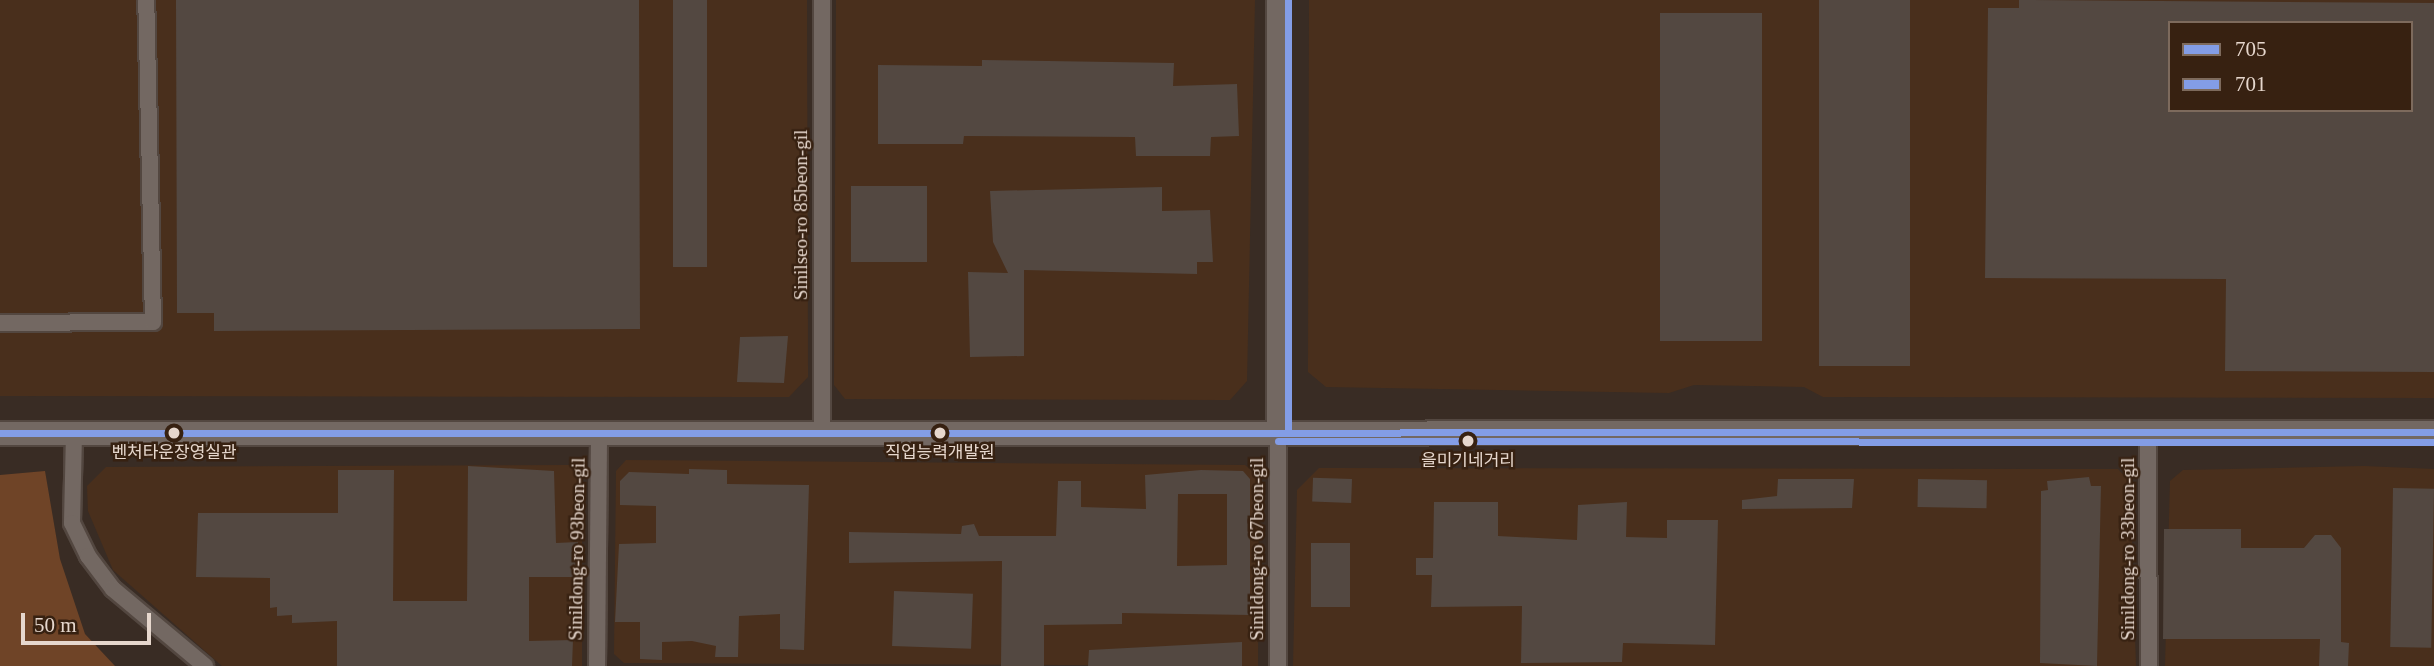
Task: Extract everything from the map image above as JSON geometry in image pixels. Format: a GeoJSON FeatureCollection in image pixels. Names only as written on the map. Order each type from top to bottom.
{"type":"FeatureCollection","features":[{"type":"Feature","properties":{"kind":"main road"},"geometry":{"type":"LineString","coordinates":[[1278,0],[1278,431]]}},
{"type":"Feature","properties":{"kind":"main road"},"geometry":{"type":"LineString","coordinates":[[0,433],[822,430],[2434,432]]}},
{"type":"Feature","properties":{"kind":"street"},"geometry":{"type":"LineString","coordinates":[[0,323],[153,322],[146,0]]}},
{"type":"Feature","properties":{"kind":"street","name":"Sinilseo-ro 85beon-gil"},"geometry":{"type":"LineString","coordinates":[[821,0],[822,430]]}},
{"type":"Feature","properties":{"kind":"street","name":"Sinildong-ro 67beon-gil"},"geometry":{"type":"LineString","coordinates":[[1278,431],[1278,666]]}},
{"type":"Feature","properties":{"kind":"street","name":"Sinildong-ro 93beon-gil"},"geometry":{"type":"LineString","coordinates":[[597,666],[599,432]]}},
{"type":"Feature","properties":{"kind":"street","name":"Sinildong-ro 33beon-gil"},"geometry":{"type":"LineString","coordinates":[[2148,432],[2149,666]]}},
{"type":"Feature","properties":{"kind":"street"},"geometry":{"type":"LineString","coordinates":[[74,434],[72,523],[88,556],[113,589],[205,666]]}},
{"type":"Feature","properties":{"kind":"shaded area"},"geometry":{"type":"Polygon","coordinates":[[[0,0],[807,0],[808,377],[789,397],[0,396],[0,0]]]}},
{"type":"Feature","properties":{"kind":"shaded area"},"geometry":{"type":"Polygon","coordinates":[[[836,0],[1255,0],[1247,381],[1230,400],[845,399],[834,385],[836,0]]]}},
{"type":"Feature","properties":{"kind":"shaded area"},"geometry":{"type":"Polygon","coordinates":[[[1309,0],[2434,0],[2434,398],[1823,397],[1804,387],[1694,385],[1669,393],[1326,387],[1308,372],[1309,0]]]}},
{"type":"Feature","properties":{"kind":"shaded area"},"geometry":{"type":"Polygon","coordinates":[[[626,460],[1245,465],[1259,476],[1258,666],[624,663],[614,654],[616,471],[626,460]]]}},
{"type":"Feature","properties":{"kind":"shaded area"},"geometry":{"type":"Polygon","coordinates":[[[569,465],[582,479],[582,666],[222,666],[113,570],[88,511],[87,486],[106,467],[569,465]]]}},
{"type":"Feature","properties":{"kind":"shaded area"},"geometry":{"type":"Polygon","coordinates":[[[2364,466],[2434,469],[2434,666],[2165,666],[2170,481],[2183,470],[2364,466]]]}},
{"type":"Feature","properties":{"kind":"shaded area"},"geometry":{"type":"Polygon","coordinates":[[[1319,468],[2118,469],[2130,482],[2136,666],[1293,666],[1297,490],[1319,468]]]}},
{"type":"Feature","properties":{"kind":"shaded area"},"geometry":{"type":"Polygon","coordinates":[[[45,471],[60,559],[85,634],[115,666],[0,666],[0,475],[45,471]]]}},
{"type":"Feature","properties":{"kind":"building"},"geometry":{"type":"Polygon","coordinates":[[[176,0],[639,0],[640,329],[214,331],[214,313],[177,313],[176,0]]]}},
{"type":"Feature","properties":{"kind":"building"},"geometry":{"type":"Polygon","coordinates":[[[673,0],[707,0],[707,267],[673,267],[673,0]]]}},
{"type":"Feature","properties":{"kind":"building"},"geometry":{"type":"Polygon","coordinates":[[[1819,0],[1910,0],[1910,366],[1819,366],[1819,0]]]}},
{"type":"Feature","properties":{"kind":"building"},"geometry":{"type":"Polygon","coordinates":[[[2019,0],[2434,3],[2434,372],[2225,371],[2226,279],[1985,278],[1988,8],[2019,8],[2019,0]]]}},
{"type":"Feature","properties":{"kind":"building"},"geometry":{"type":"Polygon","coordinates":[[[1660,13],[1762,13],[1762,341],[1660,341],[1660,13]]]}},
{"type":"Feature","properties":{"kind":"building"},"geometry":{"type":"Polygon","coordinates":[[[982,60],[1174,63],[1173,86],[1237,84],[1239,136],[1211,137],[1210,156],[1136,156],[1135,137],[964,136],[963,144],[878,144],[878,65],[982,66],[982,60]]]}},
{"type":"Feature","properties":{"kind":"building"},"geometry":{"type":"Polygon","coordinates":[[[851,186],[927,186],[927,262],[851,262],[851,186]]]}},
{"type":"Feature","properties":{"kind":"building"},"geometry":{"type":"Polygon","coordinates":[[[1162,187],[1162,211],[1210,210],[1213,262],[1197,262],[1197,274],[1024,270],[1024,356],[970,357],[968,272],[1008,273],[993,242],[990,191],[1162,187]]]}},
{"type":"Feature","properties":{"kind":"building"},"geometry":{"type":"Polygon","coordinates":[[[788,336],[784,383],[737,382],[740,337],[788,336]]]}},
{"type":"Feature","properties":{"kind":"building"},"geometry":{"type":"Polygon","coordinates":[[[468,466],[554,471],[556,543],[578,542],[577,577],[529,577],[529,641],[573,640],[572,666],[337,666],[337,621],[292,623],[292,615],[277,616],[277,607],[270,608],[270,578],[196,577],[198,513],[338,513],[338,470],[394,470],[393,601],[467,601],[468,466]]]}},
{"type":"Feature","properties":{"kind":"building"},"geometry":{"type":"Polygon","coordinates":[[[689,469],[727,470],[727,484],[809,485],[804,650],[780,649],[780,614],[739,616],[738,657],[715,657],[716,646],[692,641],[662,642],[662,660],[640,659],[640,622],[615,622],[619,544],[656,543],[656,506],[620,505],[620,481],[629,472],[689,474],[689,469]]]}},
{"type":"Feature","properties":{"kind":"building"},"geometry":{"type":"Polygon","coordinates":[[[1201,470],[1243,471],[1250,479],[1250,615],[1122,613],[1122,624],[1044,625],[1044,666],[1001,666],[1002,561],[849,563],[849,532],[961,534],[962,526],[974,524],[979,536],[1056,536],[1058,481],[1081,481],[1081,507],[1146,509],[1145,475],[1201,470]],[[1178,494],[1177,566],[1227,565],[1227,494],[1178,494]]]}},
{"type":"Feature","properties":{"kind":"building"},"geometry":{"type":"Polygon","coordinates":[[[2089,477],[2091,486],[2101,486],[2097,666],[2040,663],[2041,491],[2048,490],[2047,481],[2089,477]]]}},
{"type":"Feature","properties":{"kind":"building"},"geometry":{"type":"Polygon","coordinates":[[[1313,478],[1352,479],[1351,503],[1312,502],[1313,478]]]}},
{"type":"Feature","properties":{"kind":"building"},"geometry":{"type":"Polygon","coordinates":[[[1778,479],[1854,479],[1852,508],[1742,509],[1742,500],[1777,496],[1778,479]]]}},
{"type":"Feature","properties":{"kind":"building"},"geometry":{"type":"Polygon","coordinates":[[[1918,479],[1987,480],[1987,508],[1918,507],[1918,479]]]}},
{"type":"Feature","properties":{"kind":"building"},"geometry":{"type":"Polygon","coordinates":[[[2393,488],[2434,489],[2431,648],[2390,647],[2393,488]]]}},
{"type":"Feature","properties":{"kind":"building"},"geometry":{"type":"Polygon","coordinates":[[[1434,502],[1498,502],[1498,536],[1577,540],[1578,505],[1627,502],[1626,537],[1667,538],[1667,520],[1718,520],[1715,645],[1623,643],[1622,662],[1521,663],[1522,606],[1431,607],[1432,575],[1416,575],[1416,558],[1433,558],[1434,502]]]}},
{"type":"Feature","properties":{"kind":"building"},"geometry":{"type":"Polygon","coordinates":[[[2164,529],[2241,529],[2241,548],[2304,548],[2315,535],[2331,535],[2341,548],[2341,642],[2349,643],[2348,666],[2319,666],[2320,639],[2163,639],[2164,529]]]}},
{"type":"Feature","properties":{"kind":"building"},"geometry":{"type":"Polygon","coordinates":[[[1311,543],[1350,543],[1350,607],[1311,607],[1311,543]]]}},
{"type":"Feature","properties":{"kind":"building"},"geometry":{"type":"Polygon","coordinates":[[[894,591],[973,594],[971,649],[892,646],[894,591]]]}},
{"type":"Feature","properties":{"kind":"building"},"geometry":{"type":"Polygon","coordinates":[[[1242,642],[1242,666],[1088,666],[1089,650],[1242,642]]]}},
{"type":"Feature","properties":{"kind":"transit line","name":"701"},"geometry":{"type":"LineString","coordinates":[[1288,0],[1288,431]]}},
{"type":"Feature","properties":{"kind":"transit line","name":"705"},"geometry":{"type":"LineString","coordinates":[[0,433],[2434,432]]}},
{"type":"Feature","properties":{"kind":"transit line","name":"701"},"geometry":{"type":"LineString","coordinates":[[1278,441],[2434,442]]}},
{"type":"Feature","properties":{"kind":"place","name":"벤처타운장영실관"},"geometry":{"type":"Point","coordinates":[174,433]}},
{"type":"Feature","properties":{"kind":"place","name":"직업능력개발원"},"geometry":{"type":"Point","coordinates":[940,433]}},
{"type":"Feature","properties":{"kind":"place","name":"을미기네거리"},"geometry":{"type":"Point","coordinates":[1468,441]}}]}
